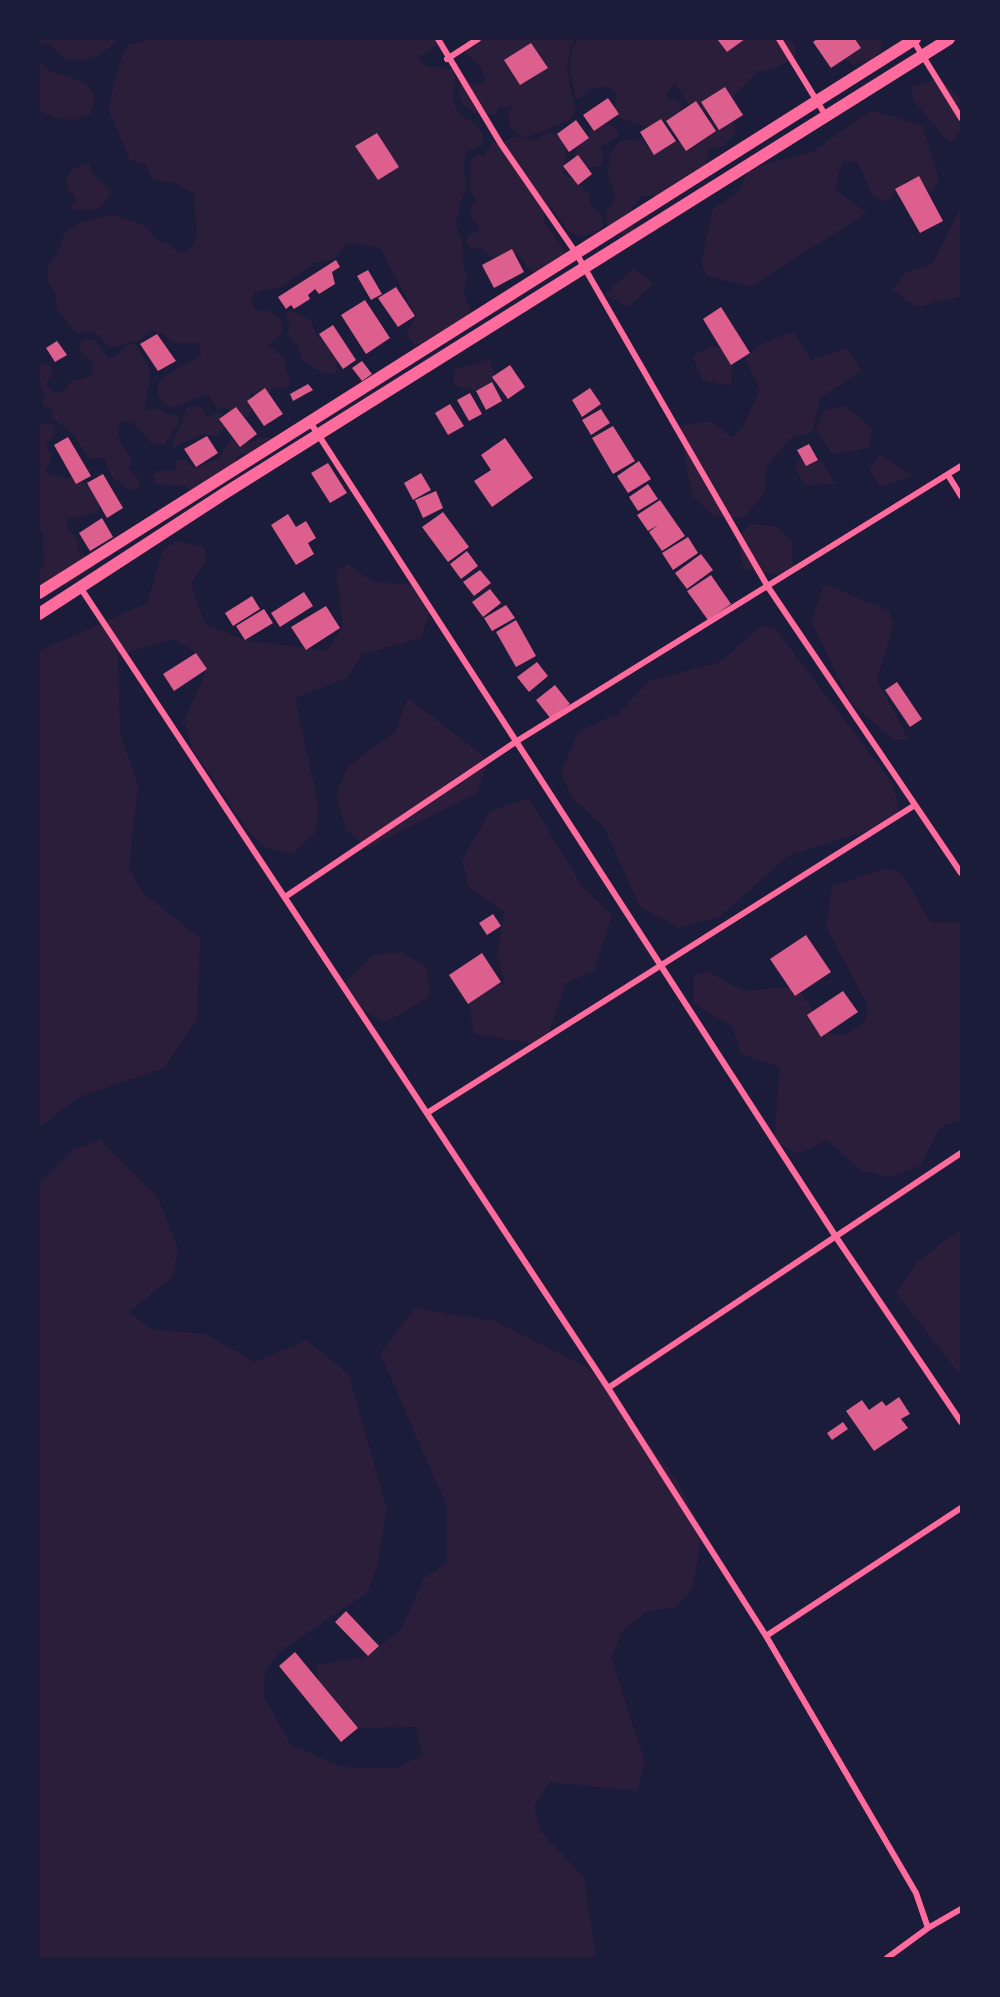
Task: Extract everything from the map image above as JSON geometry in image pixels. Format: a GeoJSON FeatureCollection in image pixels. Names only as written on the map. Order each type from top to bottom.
{"type":"FeatureCollection","features":[{"type":"Feature","properties":{"kind":"main road"},"geometry":{"type":"LineString","coordinates":[[39,614],[317,435],[949,39]]}},
{"type":"Feature","properties":{"kind":"main road"},"geometry":{"type":"LineString","coordinates":[[39,593],[914,40]]}},
{"type":"Feature","properties":{"kind":"street"},"geometry":{"type":"LineString","coordinates":[[438,39],[447,59],[501,144],[576,253],[582,268],[768,587],[961,873]]}},
{"type":"Feature","properties":{"kind":"street"},"geometry":{"type":"LineString","coordinates":[[447,59],[478,39]]}},
{"type":"Feature","properties":{"kind":"street"},"geometry":{"type":"LineString","coordinates":[[779,39],[826,116]]}},
{"type":"Feature","properties":{"kind":"street"},"geometry":{"type":"LineString","coordinates":[[914,40],[961,118]]}},
{"type":"Feature","properties":{"kind":"street"},"geometry":{"type":"LineString","coordinates":[[309,422],[836,1237],[961,1422]]}},
{"type":"Feature","properties":{"kind":"street"},"geometry":{"type":"LineString","coordinates":[[285,897],[517,741],[961,466]]}},
{"type":"Feature","properties":{"kind":"street"},"geometry":{"type":"LineString","coordinates":[[948,475],[961,496]]}},
{"type":"Feature","properties":{"kind":"street"},"geometry":{"type":"LineString","coordinates":[[80,587],[608,1388],[766,1636],[916,1893],[928,1928]]}},
{"type":"Feature","properties":{"kind":"street"},"geometry":{"type":"LineString","coordinates":[[427,1113],[915,805]]}},
{"type":"Feature","properties":{"kind":"street"},"geometry":{"type":"LineString","coordinates":[[608,1388],[961,1153]]}},
{"type":"Feature","properties":{"kind":"street"},"geometry":{"type":"LineString","coordinates":[[766,1636],[961,1508]]}},
{"type":"Feature","properties":{"kind":"street"},"geometry":{"type":"LineString","coordinates":[[886,1958],[928,1928],[961,1909]]}},
{"type":"Feature","properties":{"kind":"shaded area"},"geometry":{"type":"Polygon","coordinates":[[[39,39],[117,39],[99,55],[81,61],[66,59],[48,44],[41,44],[39,50],[39,39]]]}},
{"type":"Feature","properties":{"kind":"shaded area"},"geometry":{"type":"Polygon","coordinates":[[[150,39],[445,39],[418,58],[425,66],[453,69],[456,84],[452,95],[454,104],[461,116],[473,122],[483,134],[482,145],[467,152],[463,167],[467,183],[455,224],[462,240],[464,268],[468,275],[463,292],[469,306],[469,319],[426,345],[413,344],[406,334],[416,316],[380,248],[347,242],[334,259],[314,263],[284,286],[255,292],[252,302],[256,311],[271,311],[281,319],[283,332],[269,345],[286,360],[285,368],[291,382],[288,387],[273,389],[264,397],[250,393],[252,405],[249,416],[238,418],[226,408],[218,409],[207,394],[175,407],[168,407],[158,396],[158,382],[170,372],[201,356],[200,343],[173,343],[165,335],[151,330],[142,339],[114,347],[108,346],[94,331],[77,334],[57,309],[55,293],[48,282],[48,266],[56,256],[65,233],[76,224],[109,215],[145,226],[156,239],[169,244],[178,252],[188,250],[193,245],[197,233],[194,194],[175,183],[153,180],[145,164],[130,160],[109,111],[114,81],[124,50],[129,45],[150,39]]]}},
{"type":"Feature","properties":{"kind":"shaded area"},"geometry":{"type":"Polygon","coordinates":[[[467,39],[575,39],[570,48],[567,69],[575,111],[570,120],[528,137],[520,136],[510,126],[508,113],[515,102],[507,108],[500,106],[496,115],[474,113],[465,107],[460,98],[459,89],[464,79],[476,85],[486,81],[481,68],[466,53],[467,39]]]}},
{"type":"Feature","properties":{"kind":"shaded area"},"geometry":{"type":"Polygon","coordinates":[[[579,39],[717,39],[727,52],[745,39],[790,39],[795,46],[795,57],[776,68],[767,71],[759,70],[732,98],[700,113],[692,110],[675,84],[665,96],[682,104],[678,116],[651,128],[619,118],[614,112],[617,94],[609,87],[591,88],[581,98],[576,99],[570,71],[572,49],[579,39]]]}},
{"type":"Feature","properties":{"kind":"shaded area"},"geometry":{"type":"Polygon","coordinates":[[[850,39],[881,39],[881,51],[871,60],[854,65],[847,61],[844,55],[850,39]]]}},
{"type":"Feature","properties":{"kind":"shaded area"},"geometry":{"type":"Polygon","coordinates":[[[39,59],[49,71],[85,82],[94,95],[91,114],[74,120],[55,118],[39,111],[39,59]]]}},
{"type":"Feature","properties":{"kind":"shaded area"},"geometry":{"type":"Polygon","coordinates":[[[939,78],[960,98],[961,104],[961,131],[950,144],[913,100],[912,87],[939,78]]]}},
{"type":"Feature","properties":{"kind":"shaded area"},"geometry":{"type":"Polygon","coordinates":[[[871,110],[923,126],[939,179],[933,192],[906,181],[886,202],[873,196],[857,161],[842,162],[835,189],[867,213],[750,287],[707,276],[701,263],[713,209],[737,194],[749,169],[814,151],[871,110]]]}},
{"type":"Feature","properties":{"kind":"shaded area"},"geometry":{"type":"Polygon","coordinates":[[[719,117],[731,118],[735,126],[735,133],[723,146],[710,149],[705,167],[659,196],[642,196],[632,207],[634,229],[629,235],[619,234],[608,225],[606,213],[616,195],[608,176],[609,156],[620,141],[640,139],[648,148],[658,148],[672,141],[698,145],[703,140],[707,126],[719,117]]]}},
{"type":"Feature","properties":{"kind":"shaded area"},"geometry":{"type":"Polygon","coordinates":[[[600,122],[614,126],[619,135],[614,140],[599,146],[604,154],[601,165],[581,168],[575,162],[579,142],[583,136],[589,135],[590,130],[600,122]]]}},
{"type":"Feature","properties":{"kind":"shaded area"},"geometry":{"type":"Polygon","coordinates":[[[551,133],[564,139],[568,145],[563,173],[569,178],[579,179],[581,186],[590,194],[590,203],[601,215],[603,227],[595,233],[580,237],[567,230],[551,207],[545,211],[544,223],[564,249],[563,260],[540,274],[529,270],[518,254],[509,252],[498,257],[490,257],[483,249],[471,248],[465,242],[470,234],[477,232],[479,226],[472,218],[470,209],[476,201],[470,191],[471,160],[477,154],[484,156],[491,143],[501,143],[517,136],[536,141],[541,136],[551,133]]]}},
{"type":"Feature","properties":{"kind":"shaded area"},"geometry":{"type":"Polygon","coordinates":[[[89,163],[92,173],[112,193],[99,209],[70,209],[76,201],[73,193],[69,192],[66,180],[72,169],[89,163]]]}},
{"type":"Feature","properties":{"kind":"shaded area"},"geometry":{"type":"Polygon","coordinates":[[[961,208],[961,296],[916,307],[892,290],[905,273],[932,264],[961,208]]]}},
{"type":"Feature","properties":{"kind":"shaded area"},"geometry":{"type":"Polygon","coordinates":[[[634,268],[653,284],[629,307],[604,295],[634,268]]]}},
{"type":"Feature","properties":{"kind":"shaded area"},"geometry":{"type":"Polygon","coordinates":[[[289,310],[311,320],[317,337],[332,343],[338,356],[336,373],[325,374],[302,361],[297,345],[288,334],[289,324],[286,313],[289,310]]]}},
{"type":"Feature","properties":{"kind":"shaded area"},"geometry":{"type":"Polygon","coordinates":[[[793,332],[811,360],[848,348],[861,371],[820,398],[812,433],[791,438],[767,465],[764,493],[745,517],[714,517],[692,496],[679,426],[711,421],[732,437],[742,428],[760,390],[745,359],[760,344],[793,332]]]}},
{"type":"Feature","properties":{"kind":"shaded area"},"geometry":{"type":"Polygon","coordinates":[[[88,339],[97,342],[108,358],[114,357],[127,345],[136,344],[151,372],[145,404],[147,410],[160,409],[179,416],[179,423],[164,445],[151,443],[133,423],[122,421],[118,426],[120,441],[132,458],[129,468],[141,482],[136,490],[128,489],[112,477],[104,458],[90,459],[72,433],[52,418],[52,409],[44,407],[42,402],[45,395],[39,385],[39,363],[43,362],[50,366],[54,375],[47,380],[48,387],[55,393],[65,390],[70,382],[89,377],[93,371],[92,363],[79,349],[81,342],[88,339]]]}},
{"type":"Feature","properties":{"kind":"shaded area"},"geometry":{"type":"Polygon","coordinates":[[[712,346],[733,353],[731,386],[703,381],[692,356],[712,346]]]}},
{"type":"Feature","properties":{"kind":"shaded area"},"geometry":{"type":"Polygon","coordinates":[[[490,359],[497,383],[476,391],[454,385],[454,370],[490,359]]]}},
{"type":"Feature","properties":{"kind":"shaded area"},"geometry":{"type":"Polygon","coordinates":[[[846,406],[872,429],[870,447],[833,455],[816,429],[824,410],[846,406]]]}},
{"type":"Feature","properties":{"kind":"shaded area"},"geometry":{"type":"Polygon","coordinates":[[[203,407],[206,415],[210,417],[218,411],[226,425],[218,437],[203,434],[174,447],[172,444],[183,420],[185,409],[203,407]]]}},
{"type":"Feature","properties":{"kind":"shaded area"},"geometry":{"type":"Polygon","coordinates":[[[39,423],[53,424],[56,433],[46,444],[48,451],[53,453],[45,473],[65,478],[76,476],[96,493],[101,504],[96,513],[67,519],[67,527],[80,543],[77,550],[82,555],[95,558],[94,568],[83,570],[77,579],[66,586],[54,584],[39,597],[39,571],[44,566],[43,534],[39,528],[39,423]]]}},
{"type":"Feature","properties":{"kind":"shaded area"},"geometry":{"type":"Polygon","coordinates":[[[259,437],[272,438],[275,441],[249,454],[240,454],[236,460],[235,470],[192,491],[184,485],[161,485],[154,482],[154,474],[158,471],[176,471],[176,460],[186,460],[192,467],[202,466],[218,458],[231,439],[238,438],[251,443],[259,437]]]}},
{"type":"Feature","properties":{"kind":"shaded area"},"geometry":{"type":"Polygon","coordinates":[[[880,454],[911,476],[880,487],[869,469],[880,454]]]}},
{"type":"Feature","properties":{"kind":"shaded area"},"geometry":{"type":"Polygon","coordinates":[[[802,457],[823,462],[835,484],[805,485],[794,467],[802,457]]]}},
{"type":"Feature","properties":{"kind":"shaded area"},"geometry":{"type":"Polygon","coordinates":[[[750,524],[777,526],[792,542],[793,566],[781,575],[744,569],[737,540],[750,524]]]}},
{"type":"Feature","properties":{"kind":"shaded area"},"geometry":{"type":"Polygon","coordinates":[[[176,541],[204,547],[207,560],[191,583],[205,624],[245,640],[327,651],[343,625],[336,570],[348,564],[373,582],[416,585],[431,610],[421,638],[362,654],[347,678],[295,698],[319,807],[315,833],[293,854],[265,848],[245,827],[192,748],[184,721],[207,669],[196,653],[174,639],[118,655],[120,734],[138,785],[129,867],[142,892],[200,938],[197,1020],[164,1068],[79,1097],[39,1128],[39,651],[147,603],[163,549],[176,541]]]}},
{"type":"Feature","properties":{"kind":"shaded area"},"geometry":{"type":"Polygon","coordinates":[[[824,584],[888,610],[894,623],[877,679],[908,739],[894,740],[850,702],[811,621],[824,584]]]}},
{"type":"Feature","properties":{"kind":"shaded area"},"geometry":{"type":"Polygon","coordinates":[[[761,626],[775,628],[893,784],[899,811],[891,824],[789,855],[721,916],[679,928],[640,907],[604,827],[571,797],[561,771],[579,731],[618,714],[649,681],[720,662],[761,626]]]}},
{"type":"Feature","properties":{"kind":"shaded area"},"geometry":{"type":"Polygon","coordinates":[[[408,698],[489,760],[477,793],[368,848],[346,830],[336,794],[348,766],[395,732],[408,698]]]}},
{"type":"Feature","properties":{"kind":"shaded area"},"geometry":{"type":"Polygon","coordinates":[[[529,798],[582,886],[612,915],[594,971],[566,983],[548,1036],[536,1044],[474,1034],[467,994],[505,983],[497,956],[504,912],[469,888],[462,860],[490,811],[529,798]]]}},
{"type":"Feature","properties":{"kind":"shaded area"},"geometry":{"type":"Polygon","coordinates":[[[887,868],[901,873],[931,922],[961,922],[961,1120],[940,1128],[920,1166],[890,1177],[860,1170],[827,1140],[799,1154],[774,1141],[780,1067],[741,1054],[732,1026],[694,1004],[694,976],[707,971],[743,991],[796,986],[829,1033],[843,1035],[866,1021],[868,1006],[826,927],[832,886],[887,868]]]}},
{"type":"Feature","properties":{"kind":"shaded area"},"geometry":{"type":"Polygon","coordinates":[[[401,952],[426,966],[430,996],[386,1022],[360,1010],[344,984],[373,955],[401,952]]]}},
{"type":"Feature","properties":{"kind":"shaded area"},"geometry":{"type":"Polygon","coordinates":[[[100,1140],[158,1198],[178,1248],[173,1276],[129,1312],[150,1329],[206,1334],[255,1362],[307,1340],[349,1375],[387,1509],[377,1567],[367,1593],[282,1650],[265,1670],[264,1697],[291,1745],[343,1767],[397,1768],[422,1755],[416,1727],[358,1728],[320,1693],[316,1665],[368,1656],[401,1629],[424,1578],[447,1563],[447,1507],[380,1353],[415,1308],[495,1321],[589,1368],[676,1478],[702,1531],[693,1588],[675,1608],[647,1611],[623,1630],[611,1657],[645,1763],[637,1791],[550,1782],[534,1807],[542,1833],[584,1877],[596,1958],[39,1957],[39,1184],[73,1150],[100,1140]]]}},
{"type":"Feature","properties":{"kind":"shaded area"},"geometry":{"type":"Polygon","coordinates":[[[961,1229],[961,1376],[896,1293],[917,1262],[961,1229]]]}},
{"type":"Feature","properties":{"kind":"building"},"geometry":{"type":"Polygon","coordinates":[[[717,39],[745,39],[727,52],[717,39]]]}},
{"type":"Feature","properties":{"kind":"building"},"geometry":{"type":"Polygon","coordinates":[[[817,39],[855,39],[861,48],[831,68],[813,42],[817,39]]]}},
{"type":"Feature","properties":{"kind":"building"},"geometry":{"type":"Polygon","coordinates":[[[531,43],[548,68],[520,85],[504,60],[531,43]]]}},
{"type":"Feature","properties":{"kind":"building"},"geometry":{"type":"Polygon","coordinates":[[[725,87],[743,115],[719,130],[701,102],[725,87]]]}},
{"type":"Feature","properties":{"kind":"building"},"geometry":{"type":"Polygon","coordinates":[[[608,98],[619,114],[594,131],[583,115],[608,98]]]}},
{"type":"Feature","properties":{"kind":"building"},"geometry":{"type":"Polygon","coordinates":[[[696,101],[716,131],[686,151],[666,121],[696,101]]]}},
{"type":"Feature","properties":{"kind":"building"},"geometry":{"type":"Polygon","coordinates":[[[661,119],[676,141],[654,155],[640,132],[661,119]]]}},
{"type":"Feature","properties":{"kind":"building"},"geometry":{"type":"Polygon","coordinates":[[[576,120],[589,138],[569,152],[557,134],[576,120]]]}},
{"type":"Feature","properties":{"kind":"building"},"geometry":{"type":"Polygon","coordinates":[[[377,133],[399,167],[378,180],[355,146],[377,133]]]}},
{"type":"Feature","properties":{"kind":"building"},"geometry":{"type":"Polygon","coordinates":[[[578,155],[592,174],[578,185],[563,166],[578,155]]]}},
{"type":"Feature","properties":{"kind":"building"},"geometry":{"type":"Polygon","coordinates":[[[919,176],[943,221],[920,233],[895,189],[919,176]]]}},
{"type":"Feature","properties":{"kind":"building"},"geometry":{"type":"Polygon","coordinates":[[[512,249],[524,272],[494,288],[482,265],[512,249]]]}},
{"type":"Feature","properties":{"kind":"building"},"geometry":{"type":"Polygon","coordinates":[[[336,260],[340,267],[332,272],[335,284],[319,294],[315,289],[308,295],[310,299],[294,309],[291,305],[286,309],[278,297],[336,260]]]}},
{"type":"Feature","properties":{"kind":"building"},"geometry":{"type":"Polygon","coordinates":[[[368,270],[382,294],[371,300],[357,276],[368,270]]]}},
{"type":"Feature","properties":{"kind":"building"},"geometry":{"type":"Polygon","coordinates":[[[396,287],[415,316],[398,327],[378,298],[396,287]]]}},
{"type":"Feature","properties":{"kind":"building"},"geometry":{"type":"Polygon","coordinates":[[[365,300],[390,338],[366,354],[341,315],[365,300]]]}},
{"type":"Feature","properties":{"kind":"building"},"geometry":{"type":"Polygon","coordinates":[[[721,307],[750,353],[731,365],[703,319],[721,307]]]}},
{"type":"Feature","properties":{"kind":"building"},"geometry":{"type":"Polygon","coordinates":[[[333,325],[356,360],[343,369],[319,334],[333,325]]]}},
{"type":"Feature","properties":{"kind":"building"},"geometry":{"type":"Polygon","coordinates":[[[157,334],[176,361],[158,371],[140,344],[157,334]]]}},
{"type":"Feature","properties":{"kind":"building"},"geometry":{"type":"Polygon","coordinates":[[[57,341],[67,355],[55,362],[46,348],[57,341]]]}},
{"type":"Feature","properties":{"kind":"building"},"geometry":{"type":"Polygon","coordinates":[[[362,361],[372,374],[362,381],[352,368],[362,361]]]}},
{"type":"Feature","properties":{"kind":"building"},"geometry":{"type":"Polygon","coordinates":[[[510,365],[525,387],[508,399],[492,377],[510,365]]]}},
{"type":"Feature","properties":{"kind":"building"},"geometry":{"type":"Polygon","coordinates":[[[492,382],[502,401],[486,410],[476,391],[492,382]]]}},
{"type":"Feature","properties":{"kind":"building"},"geometry":{"type":"Polygon","coordinates":[[[308,384],[313,390],[293,401],[290,394],[308,384]]]}},
{"type":"Feature","properties":{"kind":"building"},"geometry":{"type":"Polygon","coordinates":[[[265,388],[283,414],[264,426],[247,401],[265,388]]]}},
{"type":"Feature","properties":{"kind":"building"},"geometry":{"type":"Polygon","coordinates":[[[590,388],[601,404],[582,417],[572,400],[590,388]]]}},
{"type":"Feature","properties":{"kind":"building"},"geometry":{"type":"Polygon","coordinates":[[[470,393],[482,414],[469,421],[457,400],[470,393]]]}},
{"type":"Feature","properties":{"kind":"building"},"geometry":{"type":"Polygon","coordinates":[[[450,404],[464,426],[448,435],[435,413],[450,404]]]}},
{"type":"Feature","properties":{"kind":"building"},"geometry":{"type":"Polygon","coordinates":[[[236,407],[257,434],[240,447],[219,419],[236,407]]]}},
{"type":"Feature","properties":{"kind":"building"},"geometry":{"type":"Polygon","coordinates":[[[601,409],[610,423],[591,435],[582,420],[601,409]]]}},
{"type":"Feature","properties":{"kind":"building"},"geometry":{"type":"Polygon","coordinates":[[[613,426],[635,461],[613,474],[592,438],[613,426]]]}},
{"type":"Feature","properties":{"kind":"building"},"geometry":{"type":"Polygon","coordinates":[[[207,436],[218,453],[196,467],[184,449],[207,436]]]}},
{"type":"Feature","properties":{"kind":"building"},"geometry":{"type":"Polygon","coordinates":[[[68,437],[91,476],[76,484],[54,445],[68,437]]]}},
{"type":"Feature","properties":{"kind":"building"},"geometry":{"type":"Polygon","coordinates":[[[505,438],[533,478],[492,507],[474,481],[491,470],[481,455],[505,438]]]}},
{"type":"Feature","properties":{"kind":"building"},"geometry":{"type":"Polygon","coordinates":[[[809,444],[818,460],[806,466],[797,450],[809,444]]]}},
{"type":"Feature","properties":{"kind":"building"},"geometry":{"type":"Polygon","coordinates":[[[639,461],[651,479],[628,493],[617,476],[639,461]]]}},
{"type":"Feature","properties":{"kind":"building"},"geometry":{"type":"Polygon","coordinates":[[[328,463],[347,493],[330,503],[311,473],[328,463]]]}},
{"type":"Feature","properties":{"kind":"building"},"geometry":{"type":"Polygon","coordinates":[[[421,473],[431,490],[413,500],[404,483],[421,473]]]}},
{"type":"Feature","properties":{"kind":"building"},"geometry":{"type":"Polygon","coordinates":[[[103,474],[123,508],[107,518],[87,483],[103,474]]]}},
{"type":"Feature","properties":{"kind":"building"},"geometry":{"type":"Polygon","coordinates":[[[648,484],[658,499],[638,511],[629,497],[648,484]]]}},
{"type":"Feature","properties":{"kind":"building"},"geometry":{"type":"Polygon","coordinates":[[[436,491],[443,508],[423,518],[415,500],[436,491]]]}},
{"type":"Feature","properties":{"kind":"building"},"geometry":{"type":"Polygon","coordinates":[[[660,500],[685,536],[662,551],[649,532],[658,525],[648,531],[637,515],[660,500]]]}},
{"type":"Feature","properties":{"kind":"building"},"geometry":{"type":"Polygon","coordinates":[[[443,512],[469,547],[448,562],[422,527],[443,512]]]}},
{"type":"Feature","properties":{"kind":"building"},"geometry":{"type":"Polygon","coordinates":[[[288,514],[296,527],[306,521],[316,538],[308,543],[314,554],[296,565],[271,525],[288,514]]]}},
{"type":"Feature","properties":{"kind":"building"},"geometry":{"type":"Polygon","coordinates":[[[102,518],[113,537],[90,551],[79,533],[102,518]]]}},
{"type":"Feature","properties":{"kind":"building"},"geometry":{"type":"Polygon","coordinates":[[[688,537],[698,553],[673,570],[662,553],[688,537]]]}},
{"type":"Feature","properties":{"kind":"building"},"geometry":{"type":"Polygon","coordinates":[[[467,551],[478,566],[461,579],[450,564],[467,551]]]}},
{"type":"Feature","properties":{"kind":"building"},"geometry":{"type":"Polygon","coordinates":[[[701,554],[713,570],[687,589],[675,573],[701,554]]]}},
{"type":"Feature","properties":{"kind":"building"},"geometry":{"type":"Polygon","coordinates":[[[480,570],[491,583],[474,596],[463,582],[480,570]]]}},
{"type":"Feature","properties":{"kind":"building"},"geometry":{"type":"Polygon","coordinates":[[[711,575],[731,604],[708,620],[687,591],[711,575]]]}},
{"type":"Feature","properties":{"kind":"building"},"geometry":{"type":"Polygon","coordinates":[[[490,589],[501,603],[483,617],[472,602],[490,589]]]}},
{"type":"Feature","properties":{"kind":"building"},"geometry":{"type":"Polygon","coordinates":[[[304,592],[313,606],[280,627],[271,613],[304,592]]]}},
{"type":"Feature","properties":{"kind":"building"},"geometry":{"type":"Polygon","coordinates":[[[252,596],[260,609],[233,626],[225,613],[252,596]]]}},
{"type":"Feature","properties":{"kind":"building"},"geometry":{"type":"Polygon","coordinates":[[[506,605],[515,618],[492,631],[484,618],[506,605]]]}},
{"type":"Feature","properties":{"kind":"building"},"geometry":{"type":"Polygon","coordinates":[[[326,606],[340,628],[306,650],[291,627],[326,606]]]}},
{"type":"Feature","properties":{"kind":"building"},"geometry":{"type":"Polygon","coordinates":[[[264,609],[273,623],[245,640],[236,626],[264,609]]]}},
{"type":"Feature","properties":{"kind":"building"},"geometry":{"type":"Polygon","coordinates":[[[516,620],[536,656],[516,667],[496,632],[516,620]]]}},
{"type":"Feature","properties":{"kind":"building"},"geometry":{"type":"Polygon","coordinates":[[[196,653],[207,669],[174,691],[163,674],[196,653]]]}},
{"type":"Feature","properties":{"kind":"building"},"geometry":{"type":"Polygon","coordinates":[[[537,662],[548,676],[529,692],[517,677],[537,662]]]}},
{"type":"Feature","properties":{"kind":"building"},"geometry":{"type":"Polygon","coordinates":[[[897,682],[922,719],[910,727],[885,690],[897,682]]]}},
{"type":"Feature","properties":{"kind":"building"},"geometry":{"type":"Polygon","coordinates":[[[555,685],[570,704],[551,719],[536,700],[555,685]]]}},
{"type":"Feature","properties":{"kind":"building"},"geometry":{"type":"Polygon","coordinates":[[[493,914],[501,926],[487,935],[479,923],[493,914]]]}},
{"type":"Feature","properties":{"kind":"building"},"geometry":{"type":"Polygon","coordinates":[[[806,935],[831,972],[795,996],[770,959],[806,935]]]}},
{"type":"Feature","properties":{"kind":"building"},"geometry":{"type":"Polygon","coordinates":[[[482,953],[501,982],[468,1004],[449,975],[482,953]]]}},
{"type":"Feature","properties":{"kind":"building"},"geometry":{"type":"Polygon","coordinates":[[[843,991],[858,1012],[821,1037],[807,1015],[843,991]]]}},
{"type":"Feature","properties":{"kind":"building"},"geometry":{"type":"Polygon","coordinates":[[[899,1397],[910,1414],[901,1419],[908,1428],[874,1451],[846,1411],[862,1400],[869,1410],[882,1401],[886,1406],[899,1397]]]}},
{"type":"Feature","properties":{"kind":"building"},"geometry":{"type":"Polygon","coordinates":[[[843,1422],[848,1429],[832,1440],[827,1433],[843,1422]]]}},
{"type":"Feature","properties":{"kind":"building"},"geometry":{"type":"Polygon","coordinates":[[[346,1611],[379,1646],[368,1656],[335,1622],[346,1611]]]}},
{"type":"Feature","properties":{"kind":"building"},"geometry":{"type":"Polygon","coordinates":[[[295,1652],[358,1728],[341,1742],[279,1666],[295,1652]]]}}]}
